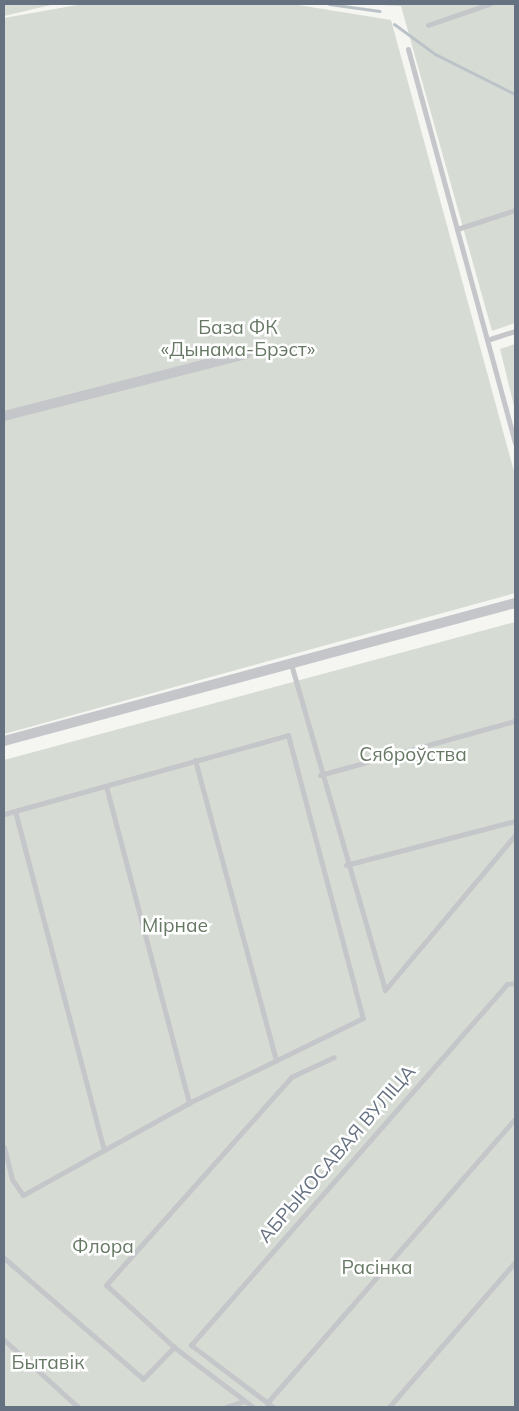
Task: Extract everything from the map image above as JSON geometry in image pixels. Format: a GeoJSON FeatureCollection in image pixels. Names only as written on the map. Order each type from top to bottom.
{"type":"FeatureCollection","features":[{"type":"Feature","properties":{"kind":"street"},"geometry":{"type":"LineString","coordinates":[[4,416],[246,354]]}},
{"type":"Feature","properties":{"kind":"street"},"geometry":{"type":"LineString","coordinates":[[4,741],[290,661],[515,603]]}},
{"type":"Feature","properties":{"kind":"lane"},"geometry":{"type":"LineString","coordinates":[[428,25],[490,4]]}},
{"type":"Feature","properties":{"kind":"lane"},"geometry":{"type":"LineString","coordinates":[[408,49],[515,439]]}},
{"type":"Feature","properties":{"kind":"lane"},"geometry":{"type":"LineString","coordinates":[[457,229],[515,210]]}},
{"type":"Feature","properties":{"kind":"lane"},"geometry":{"type":"LineString","coordinates":[[488,340],[515,331]]}},
{"type":"Feature","properties":{"kind":"lane"},"geometry":{"type":"LineString","coordinates":[[290,661],[320,775],[384,990],[515,835]]}},
{"type":"Feature","properties":{"kind":"lane"},"geometry":{"type":"LineString","coordinates":[[320,775],[515,721]]}},
{"type":"Feature","properties":{"kind":"lane"},"geometry":{"type":"LineString","coordinates":[[4,814],[288,734],[362,1018],[189,1104],[23,1194],[12,1179],[4,1147]]}},
{"type":"Feature","properties":{"kind":"lane"},"geometry":{"type":"LineString","coordinates":[[195,760],[276,1060]]}},
{"type":"Feature","properties":{"kind":"lane"},"geometry":{"type":"LineString","coordinates":[[106,786],[189,1104]]}},
{"type":"Feature","properties":{"kind":"lane"},"geometry":{"type":"LineString","coordinates":[[15,811],[104,1150]]}},
{"type":"Feature","properties":{"kind":"lane"},"geometry":{"type":"LineString","coordinates":[[346,865],[515,821]]}},
{"type":"Feature","properties":{"kind":"lane","name":"АБРЫКОСАВАЯ ВУЛІЦА"},"geometry":{"type":"LineString","coordinates":[[267,1403],[191,1345],[507,984],[515,983]]}},
{"type":"Feature","properties":{"kind":"lane"},"geometry":{"type":"LineString","coordinates":[[254,1407],[174,1347],[106,1285],[291,1077],[334,1057]]}},
{"type":"Feature","properties":{"kind":"lane"},"geometry":{"type":"LineString","coordinates":[[273,1407],[267,1403],[515,1119]]}},
{"type":"Feature","properties":{"kind":"lane"},"geometry":{"type":"LineString","coordinates":[[4,1258],[143,1379],[174,1347]]}},
{"type":"Feature","properties":{"kind":"lane"},"geometry":{"type":"LineString","coordinates":[[389,1407],[515,1262]]}},
{"type":"Feature","properties":{"kind":"lane"},"geometry":{"type":"LineString","coordinates":[[4,1340],[78,1407]]}},
{"type":"Feature","properties":{"kind":"lane"},"geometry":{"type":"LineString","coordinates":[[226,1407],[244,1400]]}},
{"type":"Feature","properties":{"kind":"green space"},"geometry":{"type":"Polygon","coordinates":[[[4,4],[55,4],[4,16],[4,4]]]}},
{"type":"Feature","properties":{"kind":"green space","name":"База ФК «Дынама-Брэст»"},"geometry":{"type":"Polygon","coordinates":[[[83,4],[292,4],[391,20],[515,475],[515,593],[4,734],[4,18],[83,4]]]}},
{"type":"Feature","properties":{"kind":"green space"},"geometry":{"type":"Polygon","coordinates":[[[362,4],[515,4],[515,323],[492,331],[401,6],[362,4]]]}},
{"type":"Feature","properties":{"kind":"green space"},"geometry":{"type":"Polygon","coordinates":[[[515,344],[515,410],[500,349],[515,344]]]}},
{"type":"Feature","properties":{"kind":"green space"},"geometry":{"type":"Polygon","coordinates":[[[515,622],[515,1407],[4,1407],[4,760],[515,622]]]}},
{"type":"Feature","properties":{"kind":"waterway"},"geometry":{"type":"LineString","coordinates":[[329,4],[380,11]]}},
{"type":"Feature","properties":{"kind":"waterway"},"geometry":{"type":"LineString","coordinates":[[394,24],[435,54],[515,94]]}},
{"type":"Feature","properties":{"kind":"park label","name":"Сяброўства"},"geometry":{"type":"Point","coordinates":[413,755]}},
{"type":"Feature","properties":{"kind":"park label","name":"Мірнае"},"geometry":{"type":"Point","coordinates":[175,926]}},
{"type":"Feature","properties":{"kind":"park label","name":"Флора"},"geometry":{"type":"Point","coordinates":[103,1247]}},
{"type":"Feature","properties":{"kind":"park label","name":"Расінка"},"geometry":{"type":"Point","coordinates":[377,1268]}},
{"type":"Feature","properties":{"kind":"park label","name":"Бытавік"},"geometry":{"type":"Point","coordinates":[48,1363]}}]}
